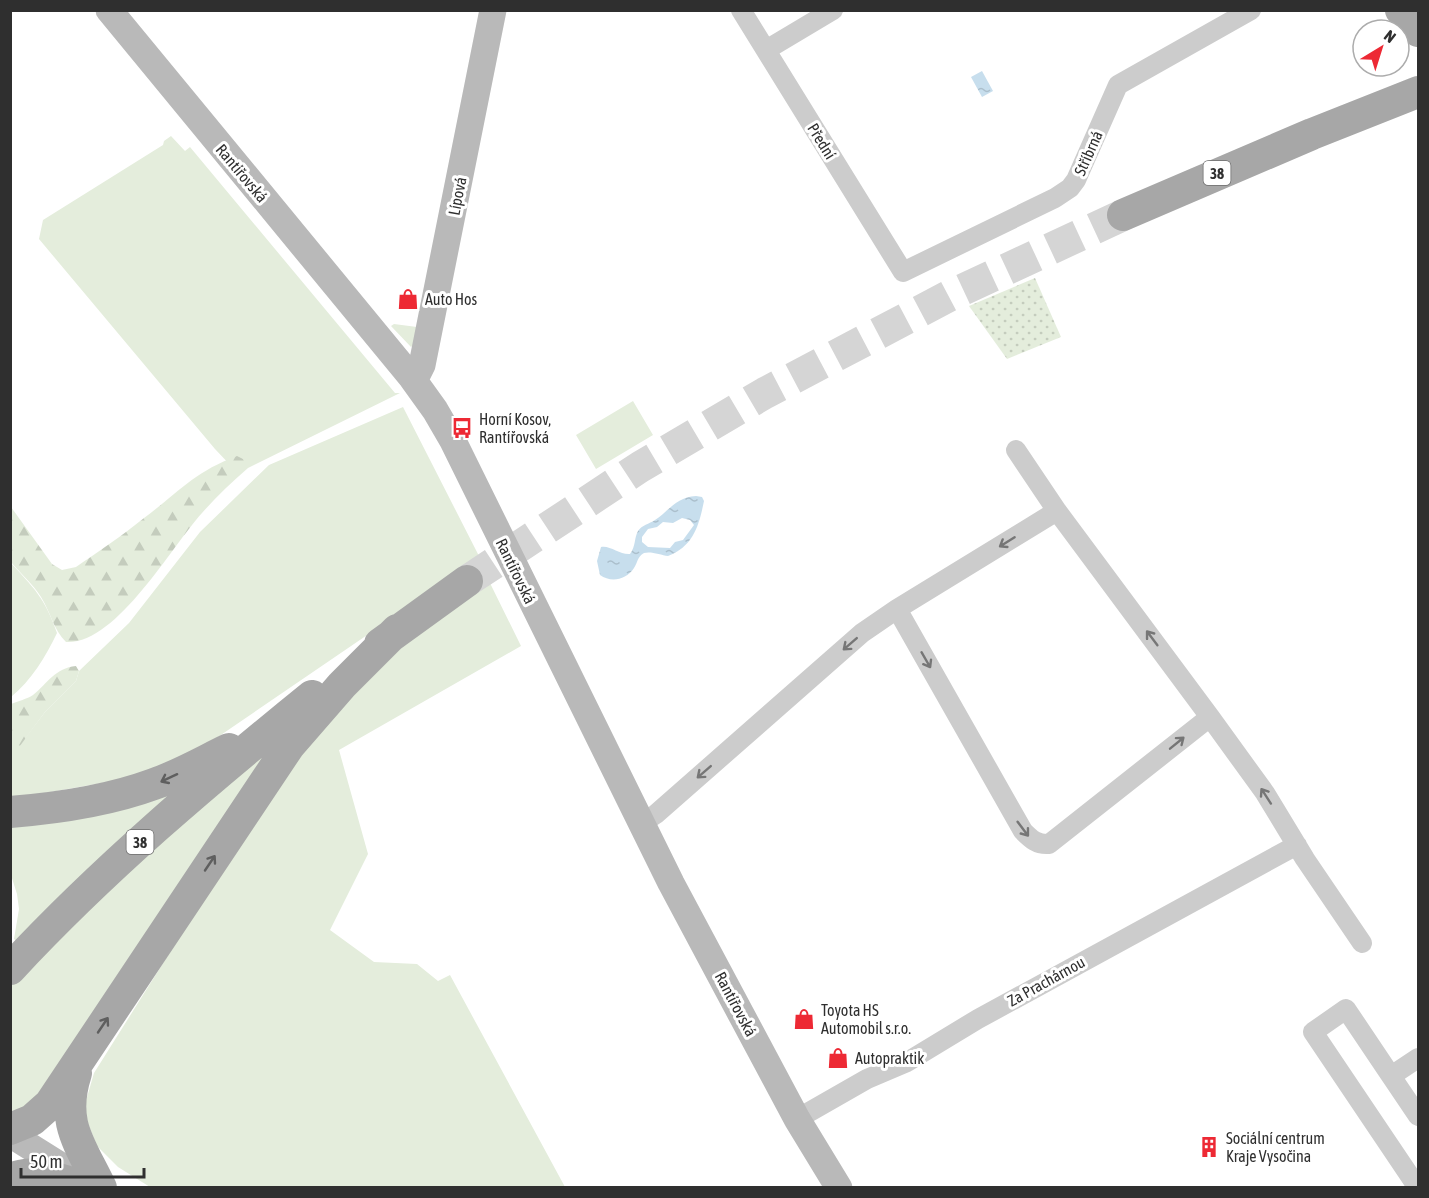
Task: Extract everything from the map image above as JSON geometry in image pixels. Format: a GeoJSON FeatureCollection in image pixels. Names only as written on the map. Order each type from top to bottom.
{"type":"FeatureCollection","features":[{"type":"Feature","properties":{"kind":"main road"},"geometry":{"type":"LineString","coordinates":[[1401,10],[1419,32]]}},
{"type":"Feature","properties":{"kind":"main road","name":"38"},"geometry":{"type":"LineString","coordinates":[[1123,215],[1271,151],[1419,92]]}},
{"type":"Feature","properties":{"kind":"main road","name":"38"},"geometry":{"type":"LineString","coordinates":[[10,969],[103,876],[229,763],[397,630],[466,581]]}},
{"type":"Feature","properties":{"kind":"main road"},"geometry":{"type":"LineString","coordinates":[[10,1132],[41,1113],[57,1093],[289,746],[342,685],[397,630]]}},
{"type":"Feature","properties":{"kind":"main road"},"geometry":{"type":"LineString","coordinates":[[10,812],[65,807],[134,791],[188,769],[278,724]]}},
{"type":"Feature","properties":{"kind":"main road"},"geometry":{"type":"LineString","coordinates":[[82,1055],[72,1088],[69,1115],[77,1141],[101,1188]]}},
{"type":"Feature","properties":{"kind":"main road"},"geometry":{"type":"LineString","coordinates":[[10,1179],[39,1174],[86,1188]]}},
{"type":"Feature","properties":{"kind":"street","name":"Rantířovská"},"geometry":{"type":"LineString","coordinates":[[109,10],[412,378],[435,410],[453,441],[641,824],[797,1119],[838,1188]]}},
{"type":"Feature","properties":{"kind":"street","name":"Lípová"},"geometry":{"type":"LineString","coordinates":[[412,378],[422,365],[432,322],[493,10]]}},
{"type":"Feature","properties":{"kind":"street","name":"Přední"},"geometry":{"type":"LineString","coordinates":[[741,10],[903,272]]}},
{"type":"Feature","properties":{"kind":"street"},"geometry":{"type":"LineString","coordinates":[[766,50],[833,10]]}},
{"type":"Feature","properties":{"kind":"street","name":"Stříbrná"},"geometry":{"type":"LineString","coordinates":[[903,272],[1055,198],[1070,188],[1081,171],[1118,85],[1251,10]]}},
{"type":"Feature","properties":{"kind":"street"},"geometry":{"type":"LineString","coordinates":[[1016,450],[1057,511],[1265,793],[1297,846],[1362,943]]}},
{"type":"Feature","properties":{"kind":"street"},"geometry":{"type":"LineString","coordinates":[[641,824],[657,814],[862,633],[1057,511]]}},
{"type":"Feature","properties":{"kind":"street"},"geometry":{"type":"LineString","coordinates":[[897,609],[1023,831],[1035,842],[1050,844],[1210,717]]}},
{"type":"Feature","properties":{"kind":"street","name":"Za Prachárnou"},"geometry":{"type":"LineString","coordinates":[[797,1119],[867,1079],[907,1062],[1019,996],[1297,846]]}},
{"type":"Feature","properties":{"kind":"street"},"geometry":{"type":"LineString","coordinates":[[1418,1188],[1312,1032],[1346,1009],[1419,1116]]}},
{"type":"Feature","properties":{"kind":"street"},"geometry":{"type":"LineString","coordinates":[[1391,1076],[1419,1058]]}},
{"type":"Feature","properties":{"kind":"street"},"geometry":{"type":"LineString","coordinates":[[10,1132],[95,1188]]}},
{"type":"Feature","properties":{"kind":"green space"},"geometry":{"type":"Polygon","coordinates":[[[171,136],[185,151],[190,147],[395,393],[400,393],[248,468],[233,468],[215,449],[39,239],[43,220],[163,145],[164,141],[171,136]]]}},
{"type":"Feature","properties":{"kind":"green space"},"geometry":{"type":"Polygon","coordinates":[[[1035,278],[1061,337],[1007,359],[969,306],[1035,278]]]}},
{"type":"Feature","properties":{"kind":"green space"},"geometry":{"type":"Polygon","coordinates":[[[394,324],[417,327],[411,347],[391,326],[394,324]]]}},
{"type":"Feature","properties":{"kind":"green space"},"geometry":{"type":"Polygon","coordinates":[[[633,401],[653,435],[596,469],[576,435],[633,401]]]}},
{"type":"Feature","properties":{"kind":"green space"},"geometry":{"type":"Polygon","coordinates":[[[403,407],[480,558],[193,754],[136,777],[11,799],[10,758],[45,712],[76,681],[79,671],[129,623],[200,532],[269,465],[403,407]]]}},
{"type":"Feature","properties":{"kind":"green space"},"geometry":{"type":"Polygon","coordinates":[[[237,456],[247,461],[248,468],[202,513],[159,570],[123,611],[104,628],[85,639],[66,642],[58,632],[38,592],[11,562],[11,507],[52,564],[62,570],[76,567],[198,476],[237,456]]]}},
{"type":"Feature","properties":{"kind":"green space"},"geometry":{"type":"Polygon","coordinates":[[[10,562],[38,594],[57,633],[37,668],[11,697],[10,562]]]}},
{"type":"Feature","properties":{"kind":"green space"},"geometry":{"type":"Polygon","coordinates":[[[488,579],[521,646],[339,750],[368,854],[330,930],[374,962],[417,964],[438,981],[450,975],[565,1187],[150,1187],[118,1167],[97,1146],[83,1111],[94,1073],[270,793],[320,724],[399,644],[488,579]]]}},
{"type":"Feature","properties":{"kind":"green space"},"geometry":{"type":"Polygon","coordinates":[[[76,666],[79,671],[76,681],[45,712],[11,758],[11,704],[33,695],[52,677],[69,667],[76,666]]]}},
{"type":"Feature","properties":{"kind":"green space"},"geometry":{"type":"Polygon","coordinates":[[[292,727],[127,972],[27,1109],[10,1111],[10,987],[120,877],[292,727]]]}},
{"type":"Feature","properties":{"kind":"green space"},"geometry":{"type":"Polygon","coordinates":[[[186,784],[18,942],[14,939],[19,909],[11,875],[10,821],[186,784]]]}},
{"type":"Feature","properties":{"kind":"water"},"geometry":{"type":"Polygon","coordinates":[[[982,71],[993,91],[982,97],[971,77],[982,71]]]}},
{"type":"Feature","properties":{"kind":"water"},"geometry":{"type":"Polygon","coordinates":[[[689,497],[702,497],[704,501],[694,534],[684,547],[668,556],[644,553],[631,572],[623,578],[609,579],[600,575],[597,561],[601,547],[630,554],[640,529],[678,502],[689,497]],[[682,518],[673,523],[663,522],[657,527],[648,529],[642,537],[642,542],[648,547],[670,548],[675,542],[683,540],[694,525],[690,520],[682,518]]]}},
{"type":"Feature","properties":{"kind":"tunnel"},"geometry":{"type":"LineString","coordinates":[[467,581],[640,467],[765,393],[949,296],[1123,215]]}},
{"type":"Feature","properties":{"kind":"place","name":"Auto Hos"},"geometry":{"type":"Point","coordinates":[408,299]}},
{"type":"Feature","properties":{"kind":"place","name":"Horní Kosov, Rantířovská"},"geometry":{"type":"Point","coordinates":[462,428]}},
{"type":"Feature","properties":{"kind":"place","name":"Toyota HS Automobil s.r.o."},"geometry":{"type":"Point","coordinates":[804,1019]}},
{"type":"Feature","properties":{"kind":"place","name":"Autopraktik"},"geometry":{"type":"Point","coordinates":[838,1058]}},
{"type":"Feature","properties":{"kind":"place","name":"Sociální centrum Kraje Vysočina"},"geometry":{"type":"Point","coordinates":[1209,1147]}}]}
